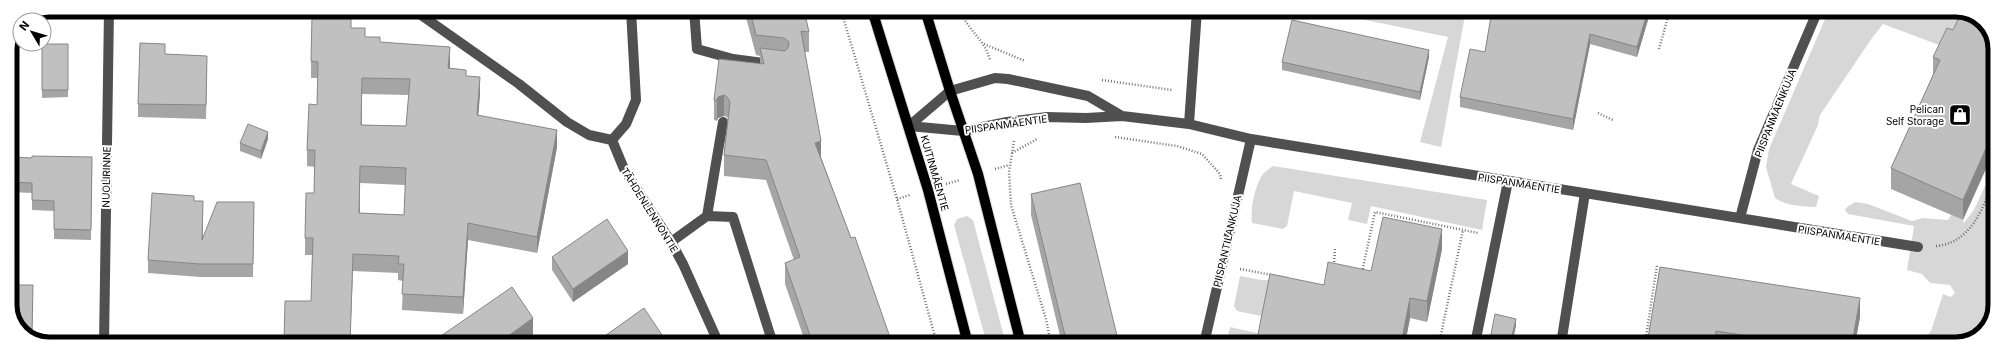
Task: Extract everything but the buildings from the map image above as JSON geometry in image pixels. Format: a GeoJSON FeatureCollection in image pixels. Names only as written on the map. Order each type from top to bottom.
{"type":"FeatureCollection","features":[{"type":"Feature","properties":{"kind":"main road","name":"KUITINMÄENTIE"},"geometry":{"type":"LineString","coordinates":[[874,17],[928,190],[966,337]]}},
{"type":"Feature","properties":{"kind":"main road"},"geometry":{"type":"LineString","coordinates":[[927,17],[978,174],[1019,337]]}},
{"type":"Feature","properties":{"kind":"street","name":"NUOLIRINNE"},"geometry":{"type":"LineString","coordinates":[[104,337],[109,17]]}},
{"type":"Feature","properties":{"kind":"street"},"geometry":{"type":"LineString","coordinates":[[424,17],[519,84],[567,122],[589,135],[612,140],[626,124],[636,100],[631,17]]}},
{"type":"Feature","properties":{"kind":"street"},"geometry":{"type":"LineString","coordinates":[[695,17],[697,49],[733,59],[783,65]]}},
{"type":"Feature","properties":{"kind":"street"},"geometry":{"type":"LineString","coordinates":[[1189,124],[1197,17]]}},
{"type":"Feature","properties":{"kind":"street","name":"PIISPANMÄENKUJA"},"geometry":{"type":"LineString","coordinates":[[1740,218],[1758,150],[1815,17]]}},
{"type":"Feature","properties":{"kind":"street","name":"PIISPANMÄENTIE"},"geometry":{"type":"LineString","coordinates":[[909,126],[950,91],[995,78],[1008,79],[1088,96],[1122,116]]}},
{"type":"Feature","properties":{"kind":"street","name":"PIISPANMÄENTIE"},"geometry":{"type":"LineString","coordinates":[[909,126],[963,130],[1047,117],[1086,118],[1122,116],[1189,124],[1251,139],[1918,247]]}},
{"type":"Feature","properties":{"kind":"street"},"geometry":{"type":"LineString","coordinates":[[707,216],[723,122]]}},
{"type":"Feature","properties":{"kind":"street","name":"PIISPANTILANKUJA"},"geometry":{"type":"LineString","coordinates":[[1206,337],[1251,139]]}},
{"type":"Feature","properties":{"kind":"street","name":"TÄHDENLENNONTIE"},"geometry":{"type":"LineString","coordinates":[[612,140],[624,169],[671,242],[716,337]]}},
{"type":"Feature","properties":{"kind":"street"},"geometry":{"type":"LineString","coordinates":[[1476,337],[1508,181]]}},
{"type":"Feature","properties":{"kind":"street"},"geometry":{"type":"LineString","coordinates":[[1562,337],[1585,193]]}},
{"type":"Feature","properties":{"kind":"street"},"geometry":{"type":"LineString","coordinates":[[671,242],[707,216],[733,217],[771,337]]}},
{"type":"Feature","properties":{"kind":"path"},"geometry":{"type":"LineString","coordinates":[[842,17],[897,198],[935,337]]}},
{"type":"Feature","properties":{"kind":"path"},"geometry":{"type":"LineString","coordinates":[[1659,49],[1668,17]]}},
{"type":"Feature","properties":{"kind":"path"},"geometry":{"type":"LineString","coordinates":[[1598,113],[1613,120]]}},
{"type":"Feature","properties":{"kind":"path"},"geometry":{"type":"LineString","coordinates":[[1012,153],[1040,137]]}},
{"type":"Feature","properties":{"kind":"path"},"geometry":{"type":"LineString","coordinates":[[1113,137],[1177,146],[1202,154],[1220,174],[1221,181]]}},
{"type":"Feature","properties":{"kind":"path"},"geometry":{"type":"LineString","coordinates":[[897,198],[1009,165]]}},
{"type":"Feature","properties":{"kind":"path"},"geometry":{"type":"LineString","coordinates":[[1009,172],[1011,205],[1046,319],[1050,337]]}},
{"type":"Feature","properties":{"kind":"path"},"geometry":{"type":"LineString","coordinates":[[1918,247],[1940,246],[1954,242],[1969,230],[1981,211],[1988,194]]}},
{"type":"Feature","properties":{"kind":"path"},"geometry":{"type":"LineString","coordinates":[[1360,278],[1375,212],[1483,234]]}},
{"type":"Feature","properties":{"kind":"path"},"geometry":{"type":"LineString","coordinates":[[1440,337],[1463,230]]}},
{"type":"Feature","properties":{"kind":"path"},"geometry":{"type":"LineString","coordinates":[[1333,268],[1335,248]]}},
{"type":"Feature","properties":{"kind":"path"},"geometry":{"type":"LineString","coordinates":[[1646,337],[1657,265]]}},
{"type":"Feature","properties":{"kind":"path"},"geometry":{"type":"LineString","coordinates":[[1238,268],[1294,279]]}},
{"type":"Feature","properties":{"kind":"shaded area"},"geometry":{"type":"Polygon","coordinates":[[[1351,17],[1465,17],[1441,147],[1420,142],[1448,37],[1351,17]]]}},
{"type":"Feature","properties":{"kind":"shaded area"},"geometry":{"type":"Polygon","coordinates":[[[1826,17],[1961,17],[1947,48],[1883,24],[1872,38],[1820,115],[1818,125],[1791,184],[1819,196],[1816,207],[1784,203],[1775,198],[1766,167],[1769,149],[1826,17]]]}},
{"type":"Feature","properties":{"kind":"shaded area"},"geometry":{"type":"Polygon","coordinates":[[[1273,166],[1487,200],[1482,230],[1371,206],[1367,224],[1348,220],[1352,203],[1294,191],[1287,226],[1283,229],[1252,223],[1252,204],[1255,191],[1263,174],[1273,166]]]}},
{"type":"Feature","properties":{"kind":"shaded area"},"geometry":{"type":"Polygon","coordinates":[[[1988,179],[1988,309],[1984,321],[1972,333],[1960,337],[1925,337],[1931,331],[1943,294],[1951,297],[1955,293],[1950,285],[1930,283],[1922,274],[1907,270],[1914,226],[1848,214],[1845,210],[1855,202],[1868,204],[1912,221],[1923,218],[1948,220],[1951,215],[1963,220],[1964,223],[1975,208],[1988,179]]]}},
{"type":"Feature","properties":{"kind":"shaded area"},"geometry":{"type":"Polygon","coordinates":[[[967,216],[973,220],[1004,337],[985,337],[954,225],[957,219],[967,216]]]}},
{"type":"Feature","properties":{"kind":"shaded area"},"geometry":{"type":"Polygon","coordinates":[[[1240,276],[1261,280],[1272,280],[1266,317],[1237,311],[1234,306],[1240,276]]]}},
{"type":"Feature","properties":{"kind":"shaded area"},"geometry":{"type":"Polygon","coordinates":[[[1230,327],[1262,334],[1261,337],[1228,337],[1230,327]]]}},
{"type":"Feature","properties":{"kind":"place","name":"Pelican Self Storage"},"geometry":{"type":"Point","coordinates":[1960,115]}}]}
